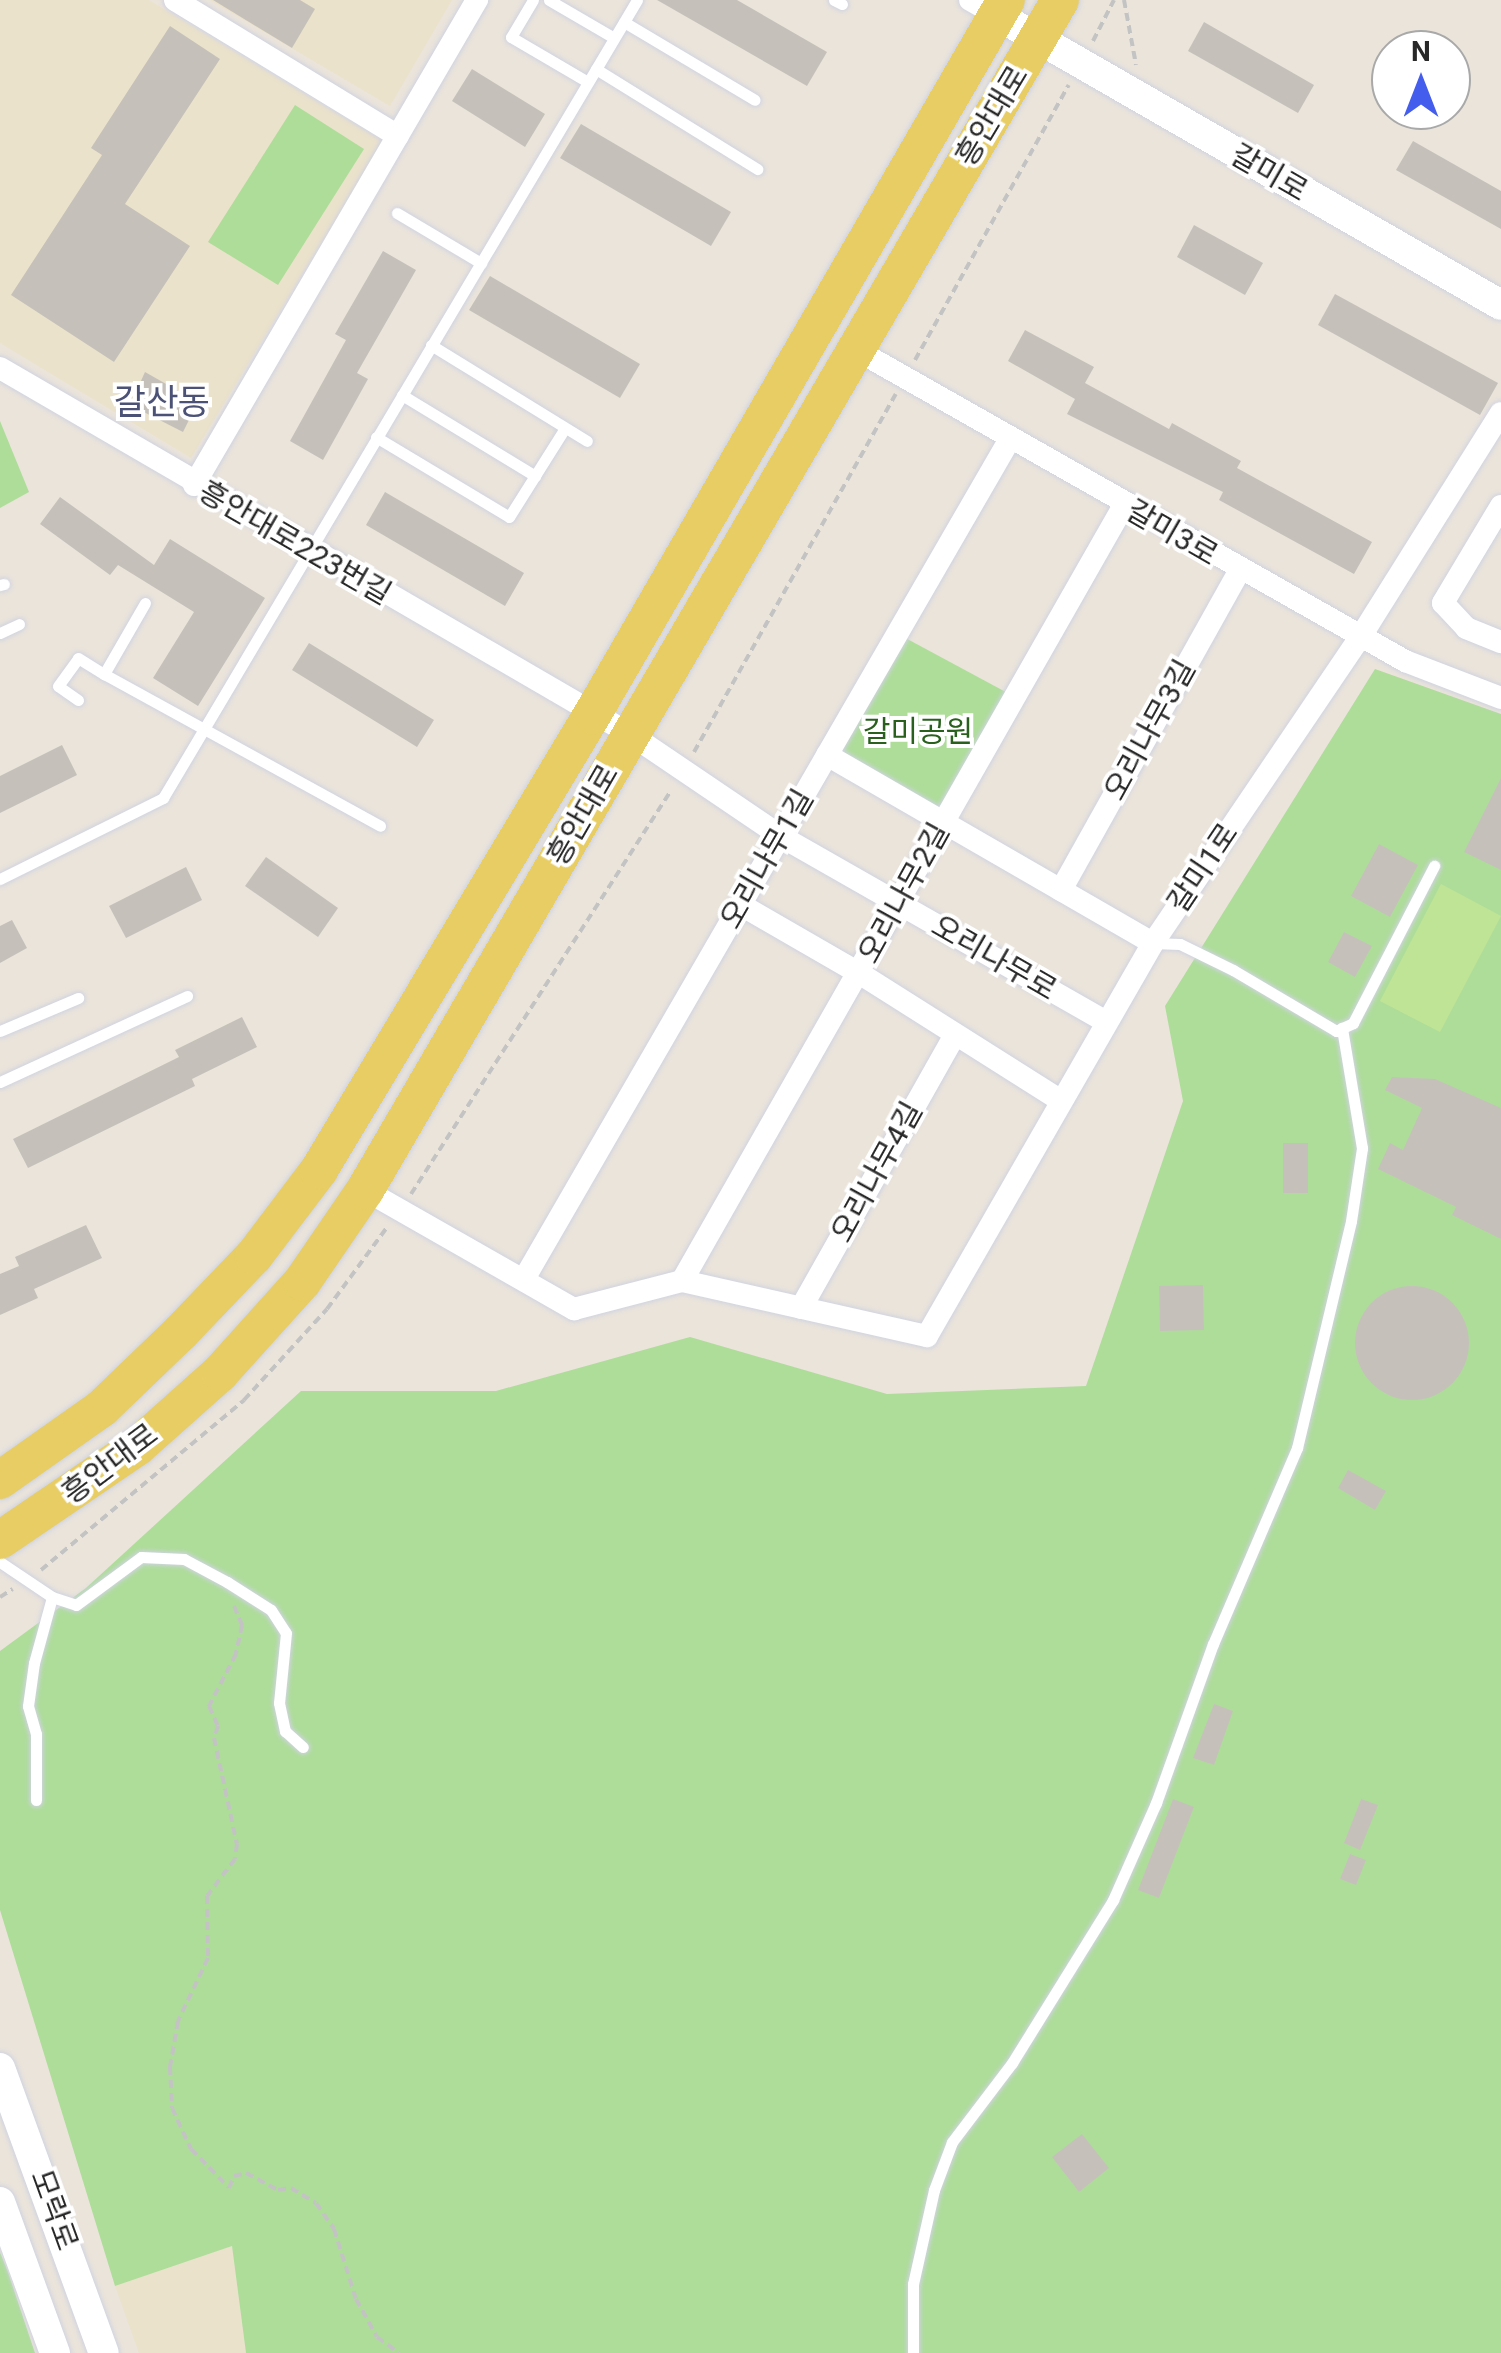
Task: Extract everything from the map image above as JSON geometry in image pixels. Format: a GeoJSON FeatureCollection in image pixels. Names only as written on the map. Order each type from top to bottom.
{"type":"FeatureCollection","features":[{"type":"Feature","properties":{"kind":"main road","name":"흥안대로"},"geometry":{"type":"LineString","coordinates":[[0,1540],[137,1447],[220,1374],[302,1282],[365,1190],[853,348],[1060,0]]}},
{"type":"Feature","properties":{"kind":"main road","name":"흥안대로"},"geometry":{"type":"LineString","coordinates":[[0,1480],[102,1408],[254,1256],[319,1170],[592,715],[991,5]]}},
{"type":"Feature","properties":{"kind":"main road"},"geometry":{"type":"LineString","coordinates":[[631,647],[668,669]]}},
{"type":"Feature","properties":{"kind":"street"},"geometry":{"type":"LineString","coordinates":[[175,0],[398,136]]}},
{"type":"Feature","properties":{"kind":"street"},"geometry":{"type":"LineString","coordinates":[[194,485],[477,0]]}},
{"type":"Feature","properties":{"kind":"street","name":"갈미로"},"geometry":{"type":"LineString","coordinates":[[991,5],[1037,41],[1501,304]]}},
{"type":"Feature","properties":{"kind":"street","name":"갈미3로"},"geometry":{"type":"LineString","coordinates":[[853,348],[1238,570],[1405,661],[1501,698]]}},
{"type":"Feature","properties":{"kind":"street","name":"흥안대로223번길"},"geometry":{"type":"LineString","coordinates":[[0,368],[194,485],[630,734]]}},
{"type":"Feature","properties":{"kind":"street","name":"갈미1로"},"geometry":{"type":"LineString","coordinates":[[801,1308],[928,1336],[1153,942],[1361,636],[1501,414]]}},
{"type":"Feature","properties":{"kind":"street","name":"오리나무1길"},"geometry":{"type":"LineString","coordinates":[[524,1279],[1010,439]]}},
{"type":"Feature","properties":{"kind":"street","name":"오리나무2길"},"geometry":{"type":"LineString","coordinates":[[682,1281],[1124,505]]}},
{"type":"Feature","properties":{"kind":"street"},"geometry":{"type":"LineString","coordinates":[[1501,506],[1444,603],[1466,628],[1501,642]]}},
{"type":"Feature","properties":{"kind":"street","name":"오리나무3길"},"geometry":{"type":"LineString","coordinates":[[1061,890],[1238,570]]}},
{"type":"Feature","properties":{"kind":"street","name":"오리나무로"},"geometry":{"type":"LineString","coordinates":[[630,734],[782,836],[1106,1022]]}},
{"type":"Feature","properties":{"kind":"street"},"geometry":{"type":"LineString","coordinates":[[827,755],[942,825],[1153,942]]}},
{"type":"Feature","properties":{"kind":"street"},"geometry":{"type":"LineString","coordinates":[[741,904],[1060,1100]]}},
{"type":"Feature","properties":{"kind":"street","name":"오리나무4길"},"geometry":{"type":"LineString","coordinates":[[801,1308],[954,1036]]}},
{"type":"Feature","properties":{"kind":"street"},"geometry":{"type":"LineString","coordinates":[[365,1190],[574,1309],[682,1281],[801,1308]]}},
{"type":"Feature","properties":{"kind":"street","name":"모락로"},"geometry":{"type":"LineString","coordinates":[[0,2068],[104,2353]]}},
{"type":"Feature","properties":{"kind":"street","name":"모락로"},"geometry":{"type":"LineString","coordinates":[[0,2202],[55,2353]]}},
{"type":"Feature","properties":{"kind":"lane"},"geometry":{"type":"LineString","coordinates":[[533,0],[511,38],[588,82]]}},
{"type":"Feature","properties":{"kind":"lane"},"geometry":{"type":"LineString","coordinates":[[549,0],[614,38]]}},
{"type":"Feature","properties":{"kind":"lane"},"geometry":{"type":"LineString","coordinates":[[0,880],[163,798],[637,0]]}},
{"type":"Feature","properties":{"kind":"lane"},"geometry":{"type":"LineString","coordinates":[[624,22],[755,100]]}},
{"type":"Feature","properties":{"kind":"lane"},"geometry":{"type":"LineString","coordinates":[[596,69],[757,169]]}},
{"type":"Feature","properties":{"kind":"lane"},"geometry":{"type":"LineString","coordinates":[[397,213],[480,263]]}},
{"type":"Feature","properties":{"kind":"lane"},"geometry":{"type":"LineString","coordinates":[[431,345],[587,442]]}},
{"type":"Feature","properties":{"kind":"lane"},"geometry":{"type":"LineString","coordinates":[[402,395],[535,476]]}},
{"type":"Feature","properties":{"kind":"lane"},"geometry":{"type":"LineString","coordinates":[[376,437],[509,517],[566,428]]}},
{"type":"Feature","properties":{"kind":"lane"},"geometry":{"type":"LineString","coordinates":[[104,674],[145,603]]}},
{"type":"Feature","properties":{"kind":"lane"},"geometry":{"type":"LineString","coordinates":[[0,633],[19,624]]}},
{"type":"Feature","properties":{"kind":"lane"},"geometry":{"type":"LineString","coordinates":[[78,700],[58,686],[78,658],[202,731],[380,826]]}},
{"type":"Feature","properties":{"kind":"lane"},"geometry":{"type":"LineString","coordinates":[[1153,942],[1180,944],[1266,986],[1336,1030],[1353,1023],[1434,866]]}},
{"type":"Feature","properties":{"kind":"lane"},"geometry":{"type":"LineString","coordinates":[[0,1082],[187,996]]}},
{"type":"Feature","properties":{"kind":"lane"},"geometry":{"type":"LineString","coordinates":[[0,1031],[78,998]]}},
{"type":"Feature","properties":{"kind":"lane"},"geometry":{"type":"LineString","coordinates":[[914,2353],[913,2284],[934,2190],[952,2142],[1000,2081],[1113,1900],[1156,1803],[1213,1644],[1298,1448],[1351,1220],[1362,1148],[1342,1028]]}},
{"type":"Feature","properties":{"kind":"lane"},"geometry":{"type":"LineString","coordinates":[[0,1562],[52,1597],[76,1605],[142,1557],[184,1559],[228,1582],[271,1610],[286,1633],[279,1703],[285,1731],[303,1747]]}},
{"type":"Feature","properties":{"kind":"lane"},"geometry":{"type":"LineString","coordinates":[[36,1800],[36,1734],[28,1706],[34,1663],[52,1597]]}},
{"type":"Feature","properties":{"kind":"path"},"geometry":{"type":"LineString","coordinates":[[0,1598],[28,1580],[244,1400],[326,1309],[400,1210],[683,770],[1114,0]]}},
{"type":"Feature","properties":{"kind":"path"},"geometry":{"type":"LineString","coordinates":[[228,1582],[242,1625],[236,1654],[209,1706],[218,1726],[214,1738],[237,1844],[235,1859],[207,1896],[208,1958],[178,2021],[170,2067],[172,2108],[191,2149],[228,2188],[234,2176],[246,2173],[278,2190],[292,2188],[316,2203],[334,2229],[346,2274],[376,2337],[399,2353]]}},
{"type":"Feature","properties":{"kind":"shaded area"},"geometry":{"type":"Polygon","coordinates":[[[0,0],[149,0],[383,141],[191,458],[0,343],[0,0]]]}},
{"type":"Feature","properties":{"kind":"shaded area"},"geometry":{"type":"Polygon","coordinates":[[[210,0],[452,0],[390,106],[210,0]]]}},
{"type":"Feature","properties":{"kind":"shaded area"},"geometry":{"type":"Polygon","coordinates":[[[232,2246],[246,2353],[139,2353],[115,2286],[232,2246]]]}},
{"type":"Feature","properties":{"kind":"green space"},"geometry":{"type":"Polygon","coordinates":[[[295,105],[364,149],[278,285],[208,242],[295,105]]]}},
{"type":"Feature","properties":{"kind":"green space"},"geometry":{"type":"Polygon","coordinates":[[[0,421],[29,492],[0,508],[0,421]]]}},
{"type":"Feature","properties":{"kind":"green space","name":"갈미공원"},"geometry":{"type":"Polygon","coordinates":[[[898,634],[1015,697],[942,825],[827,755],[898,634]]]}},
{"type":"Feature","properties":{"kind":"green space"},"geometry":{"type":"Polygon","coordinates":[[[1375,669],[1501,714],[1501,2353],[246,2353],[232,2246],[115,2286],[0,1910],[0,1651],[86,1588],[301,1391],[496,1391],[690,1337],[887,1394],[1086,1386],[1183,1101],[1165,1006],[1375,669]]]}},
{"type":"Feature","properties":{"kind":"green space"},"geometry":{"type":"Polygon","coordinates":[[[1441,884],[1501,916],[1440,1032],[1380,1001],[1441,884]]]}},
{"type":"Feature","properties":{"kind":"green space"},"geometry":{"type":"Polygon","coordinates":[[[0,2252],[8,2272],[35,2353],[0,2353],[0,2252]]]}},
{"type":"Feature","properties":{"kind":"building"},"geometry":{"type":"Polygon","coordinates":[[[213,0],[300,0],[315,9],[292,48],[213,0]]]}},
{"type":"Feature","properties":{"kind":"building"},"geometry":{"type":"Polygon","coordinates":[[[657,0],[737,0],[827,52],[807,86],[657,0]]]}},
{"type":"Feature","properties":{"kind":"building"},"geometry":{"type":"Polygon","coordinates":[[[1204,22],[1314,85],[1298,113],[1188,51],[1204,22]]]}},
{"type":"Feature","properties":{"kind":"building"},"geometry":{"type":"Polygon","coordinates":[[[170,26],[220,59],[125,204],[190,246],[114,362],[11,295],[102,155],[91,148],[170,26]]]}},
{"type":"Feature","properties":{"kind":"building"},"geometry":{"type":"Polygon","coordinates":[[[472,69],[545,114],[525,147],[452,101],[472,69]]]}},
{"type":"Feature","properties":{"kind":"building"},"geometry":{"type":"Polygon","coordinates":[[[581,124],[731,212],[711,246],[560,158],[581,124]]]}},
{"type":"Feature","properties":{"kind":"building"},"geometry":{"type":"Polygon","coordinates":[[[1413,141],[1501,191],[1501,229],[1396,170],[1413,141]]]}},
{"type":"Feature","properties":{"kind":"building"},"geometry":{"type":"Polygon","coordinates":[[[1194,225],[1263,263],[1245,295],[1177,257],[1194,225]]]}},
{"type":"Feature","properties":{"kind":"building"},"geometry":{"type":"Polygon","coordinates":[[[383,251],[416,270],[357,373],[368,379],[323,460],[290,441],[346,340],[335,334],[383,251]]]}},
{"type":"Feature","properties":{"kind":"building"},"geometry":{"type":"Polygon","coordinates":[[[490,276],[640,364],[620,398],[469,310],[490,276]]]}},
{"type":"Feature","properties":{"kind":"building"},"geometry":{"type":"Polygon","coordinates":[[[1335,294],[1498,383],[1480,415],[1318,325],[1335,294]]]}},
{"type":"Feature","properties":{"kind":"building"},"geometry":{"type":"Polygon","coordinates":[[[1025,330],[1094,367],[1085,383],[1169,429],[1172,423],[1241,461],[1237,468],[1372,542],[1354,574],[1219,500],[1223,492],[1067,414],[1075,399],[1008,361],[1025,330]]]}},
{"type":"Feature","properties":{"kind":"building"},"geometry":{"type":"Polygon","coordinates":[[[145,372],[198,402],[183,432],[130,405],[145,372]]]}},
{"type":"Feature","properties":{"kind":"building"},"geometry":{"type":"Polygon","coordinates":[[[385,492],[524,573],[505,606],[366,525],[385,492]]]}},
{"type":"Feature","properties":{"kind":"building"},"geometry":{"type":"Polygon","coordinates":[[[60,497],[154,565],[170,539],[265,598],[198,706],[153,678],[194,612],[118,565],[110,575],[40,524],[60,497]]]}},
{"type":"Feature","properties":{"kind":"building"},"geometry":{"type":"Polygon","coordinates":[[[309,643],[434,720],[417,747],[292,670],[309,643]]]}},
{"type":"Feature","properties":{"kind":"building"},"geometry":{"type":"Polygon","coordinates":[[[62,745],[77,775],[0,813],[0,776],[62,745]]]}},
{"type":"Feature","properties":{"kind":"building"},"geometry":{"type":"Polygon","coordinates":[[[1501,778],[1501,870],[1464,852],[1501,778]]]}},
{"type":"Feature","properties":{"kind":"building"},"geometry":{"type":"Polygon","coordinates":[[[1379,844],[1418,865],[1390,917],[1351,896],[1379,844]]]}},
{"type":"Feature","properties":{"kind":"building"},"geometry":{"type":"Polygon","coordinates":[[[266,857],[338,908],[318,937],[245,886],[266,857]]]}},
{"type":"Feature","properties":{"kind":"building"},"geometry":{"type":"Polygon","coordinates":[[[186,867],[202,900],[126,938],[109,906],[186,867]]]}},
{"type":"Feature","properties":{"kind":"building"},"geometry":{"type":"Polygon","coordinates":[[[12,920],[27,948],[0,963],[0,926],[12,920]]]}},
{"type":"Feature","properties":{"kind":"building"},"geometry":{"type":"Polygon","coordinates":[[[1344,932],[1372,946],[1355,977],[1328,962],[1344,932]]]}},
{"type":"Feature","properties":{"kind":"building"},"geometry":{"type":"Polygon","coordinates":[[[242,1017],[257,1047],[192,1079],[195,1086],[28,1168],[13,1139],[179,1057],[175,1050],[242,1017]]]}},
{"type":"Feature","properties":{"kind":"building"},"geometry":{"type":"Polygon","coordinates":[[[1392,1077],[1435,1079],[1501,1108],[1501,1239],[1452,1215],[1456,1207],[1378,1169],[1390,1143],[1403,1150],[1422,1108],[1385,1090],[1392,1077]]]}},
{"type":"Feature","properties":{"kind":"building"},"geometry":{"type":"Polygon","coordinates":[[[1283,1143],[1308,1143],[1308,1193],[1283,1193],[1283,1143]]]}},
{"type":"Feature","properties":{"kind":"building"},"geometry":{"type":"Polygon","coordinates":[[[86,1225],[102,1258],[34,1289],[38,1298],[0,1315],[0,1274],[19,1266],[15,1257],[86,1225]]]}},
{"type":"Feature","properties":{"kind":"building"},"geometry":{"type":"Polygon","coordinates":[[[1203,1285],[1204,1330],[1160,1331],[1159,1286],[1203,1285]]]}},
{"type":"Feature","properties":{"kind":"building"},"geometry":{"type":"Polygon","coordinates":[[[1412,1286],[1434,1290],[1452,1303],[1465,1321],[1469,1343],[1465,1365],[1452,1383],[1434,1396],[1412,1400],[1390,1396],[1372,1383],[1359,1365],[1355,1343],[1359,1321],[1372,1303],[1390,1290],[1412,1286]]]}},
{"type":"Feature","properties":{"kind":"building"},"geometry":{"type":"Polygon","coordinates":[[[1348,1470],[1386,1491],[1375,1510],[1338,1488],[1348,1470]]]}},
{"type":"Feature","properties":{"kind":"building"},"geometry":{"type":"Polygon","coordinates":[[[1214,1704],[1233,1711],[1214,1765],[1193,1758],[1214,1704]]]}},
{"type":"Feature","properties":{"kind":"building"},"geometry":{"type":"Polygon","coordinates":[[[1173,1799],[1194,1807],[1159,1898],[1138,1890],[1173,1799]]]}},
{"type":"Feature","properties":{"kind":"building"},"geometry":{"type":"Polygon","coordinates":[[[1361,1799],[1378,1805],[1360,1850],[1344,1843],[1361,1799]]]}},
{"type":"Feature","properties":{"kind":"building"},"geometry":{"type":"Polygon","coordinates":[[[1350,1854],[1366,1860],[1356,1885],[1340,1879],[1350,1854]]]}},
{"type":"Feature","properties":{"kind":"building"},"geometry":{"type":"Polygon","coordinates":[[[1082,2134],[1109,2168],[1079,2192],[1052,2157],[1082,2134]]]}},
{"type":"Feature","properties":{"kind":"district","name":"갈산동"},"geometry":{"type":"Point","coordinates":[162,403]}}]}
